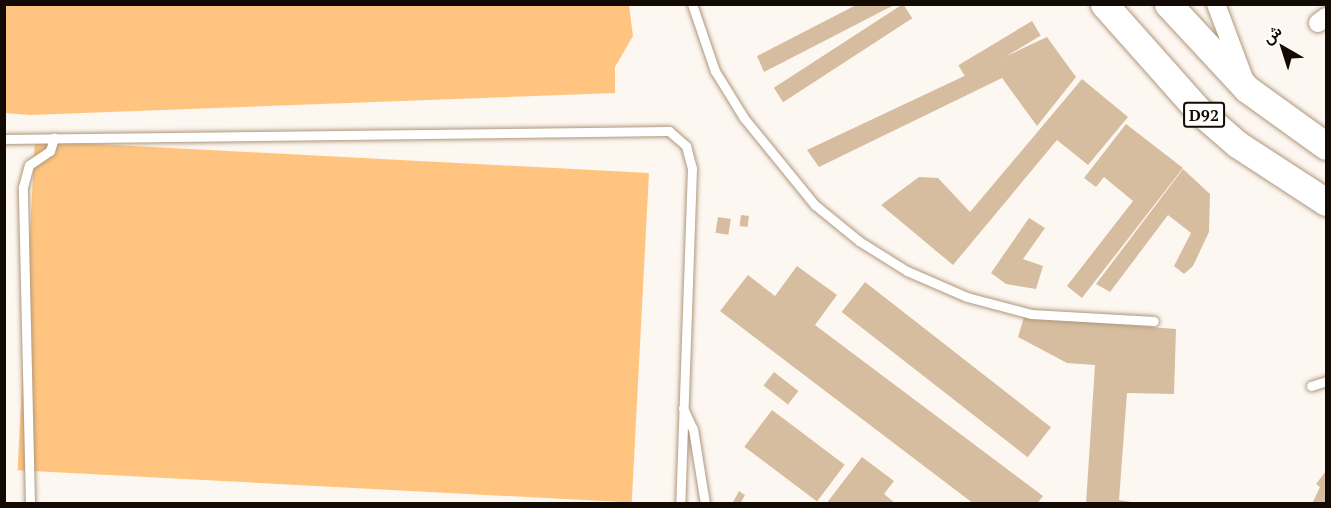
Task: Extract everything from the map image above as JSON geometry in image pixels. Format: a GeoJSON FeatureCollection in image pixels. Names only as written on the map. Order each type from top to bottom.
{"type":"FeatureCollection","features":[{"type":"Feature","properties":{"kind":"main road","name":"D92"},"geometry":{"type":"LineString","coordinates":[[1104,4],[1198,110],[1237,144],[1326,202]]}},
{"type":"Feature","properties":{"kind":"main road","name":"D92"},"geometry":{"type":"LineString","coordinates":[[1168,4],[1247,89],[1326,146]]}},
{"type":"Feature","properties":{"kind":"street"},"geometry":{"type":"LineString","coordinates":[[1216,4],[1247,89]]}},
{"type":"Feature","properties":{"kind":"lane"},"geometry":{"type":"LineString","coordinates":[[692,4],[715,71],[744,118],[815,205],[859,241],[907,271],[968,297],[1031,314],[1154,321]]}},
{"type":"Feature","properties":{"kind":"lane"},"geometry":{"type":"LineString","coordinates":[[4,139],[669,131],[686,146],[692,168],[680,504]]}},
{"type":"Feature","properties":{"kind":"lane"},"geometry":{"type":"LineString","coordinates":[[30,504],[22,187],[29,165],[50,151],[54,138]]}},
{"type":"Feature","properties":{"kind":"lane"},"geometry":{"type":"LineString","coordinates":[[1311,386],[1326,381]]}},
{"type":"Feature","properties":{"kind":"lane"},"geometry":{"type":"LineString","coordinates":[[683,408],[693,429],[705,504]]}},
{"type":"Feature","properties":{"kind":"shaded area"},"geometry":{"type":"Polygon","coordinates":[[[4,5],[629,5],[633,36],[615,67],[615,93],[30,115],[5,113],[4,5]]]}},
{"type":"Feature","properties":{"kind":"shaded area"},"geometry":{"type":"Polygon","coordinates":[[[35,141],[649,173],[632,503],[18,470],[35,141]]]}},
{"type":"Feature","properties":{"kind":"building"},"geometry":{"type":"Polygon","coordinates":[[[858,4],[896,4],[764,72],[757,56],[858,4]]]}},
{"type":"Feature","properties":{"kind":"building"},"geometry":{"type":"Polygon","coordinates":[[[903,4],[912,18],[783,102],[774,88],[903,4]]]}},
{"type":"Feature","properties":{"kind":"building"},"geometry":{"type":"Polygon","coordinates":[[[1032,21],[1041,36],[967,80],[958,65],[1032,21]]]}},
{"type":"Feature","properties":{"kind":"building"},"geometry":{"type":"Polygon","coordinates":[[[1047,37],[1076,77],[1037,126],[1002,78],[819,167],[807,150],[1047,37]]]}},
{"type":"Feature","properties":{"kind":"building"},"geometry":{"type":"Polygon","coordinates":[[[1082,79],[1128,117],[1088,165],[1057,140],[953,265],[881,205],[919,177],[938,178],[970,212],[1082,79]]]}},
{"type":"Feature","properties":{"kind":"building"},"geometry":{"type":"Polygon","coordinates":[[[1126,124],[1183,168],[1082,298],[1067,286],[1133,201],[1104,177],[1096,187],[1084,178],[1126,124]]]}},
{"type":"Feature","properties":{"kind":"building"},"geometry":{"type":"Polygon","coordinates":[[[1183,169],[1210,194],[1209,232],[1193,266],[1184,274],[1174,266],[1191,233],[1168,215],[1110,292],[1096,284],[1183,169]]]}},
{"type":"Feature","properties":{"kind":"building"},"geometry":{"type":"Polygon","coordinates":[[[741,215],[749,216],[748,227],[740,226],[741,215]]]}},
{"type":"Feature","properties":{"kind":"building"},"geometry":{"type":"Polygon","coordinates":[[[718,217],[731,219],[728,235],[715,233],[718,217]]]}},
{"type":"Feature","properties":{"kind":"building"},"geometry":{"type":"Polygon","coordinates":[[[1029,218],[1045,228],[1023,259],[1043,266],[1036,289],[1006,284],[991,273],[1029,218]]]}},
{"type":"Feature","properties":{"kind":"building"},"geometry":{"type":"Polygon","coordinates":[[[797,266],[837,295],[815,325],[1043,496],[1037,504],[974,504],[720,311],[748,275],[775,296],[797,266]]]}},
{"type":"Feature","properties":{"kind":"building"},"geometry":{"type":"Polygon","coordinates":[[[865,282],[1051,427],[1028,457],[842,312],[865,282]]]}},
{"type":"Feature","properties":{"kind":"building"},"geometry":{"type":"Polygon","coordinates":[[[1024,317],[1176,329],[1174,394],[1127,393],[1119,500],[1143,504],[1086,504],[1095,365],[1067,363],[1018,337],[1024,317]]]}},
{"type":"Feature","properties":{"kind":"building"},"geometry":{"type":"Polygon","coordinates":[[[774,372],[798,391],[788,404],[764,385],[774,372]]]}},
{"type":"Feature","properties":{"kind":"building"},"geometry":{"type":"Polygon","coordinates":[[[772,410],[845,465],[817,502],[744,447],[772,410]]]}},
{"type":"Feature","properties":{"kind":"building"},"geometry":{"type":"Polygon","coordinates":[[[862,457],[894,481],[884,494],[896,504],[826,504],[862,457]]]}},
{"type":"Feature","properties":{"kind":"building"},"geometry":{"type":"Polygon","coordinates":[[[1326,471],[1326,504],[1312,504],[1320,487],[1316,484],[1326,471]]]}},
{"type":"Feature","properties":{"kind":"building"},"geometry":{"type":"Polygon","coordinates":[[[739,491],[745,495],[740,504],[732,504],[739,491]]]}}]}
